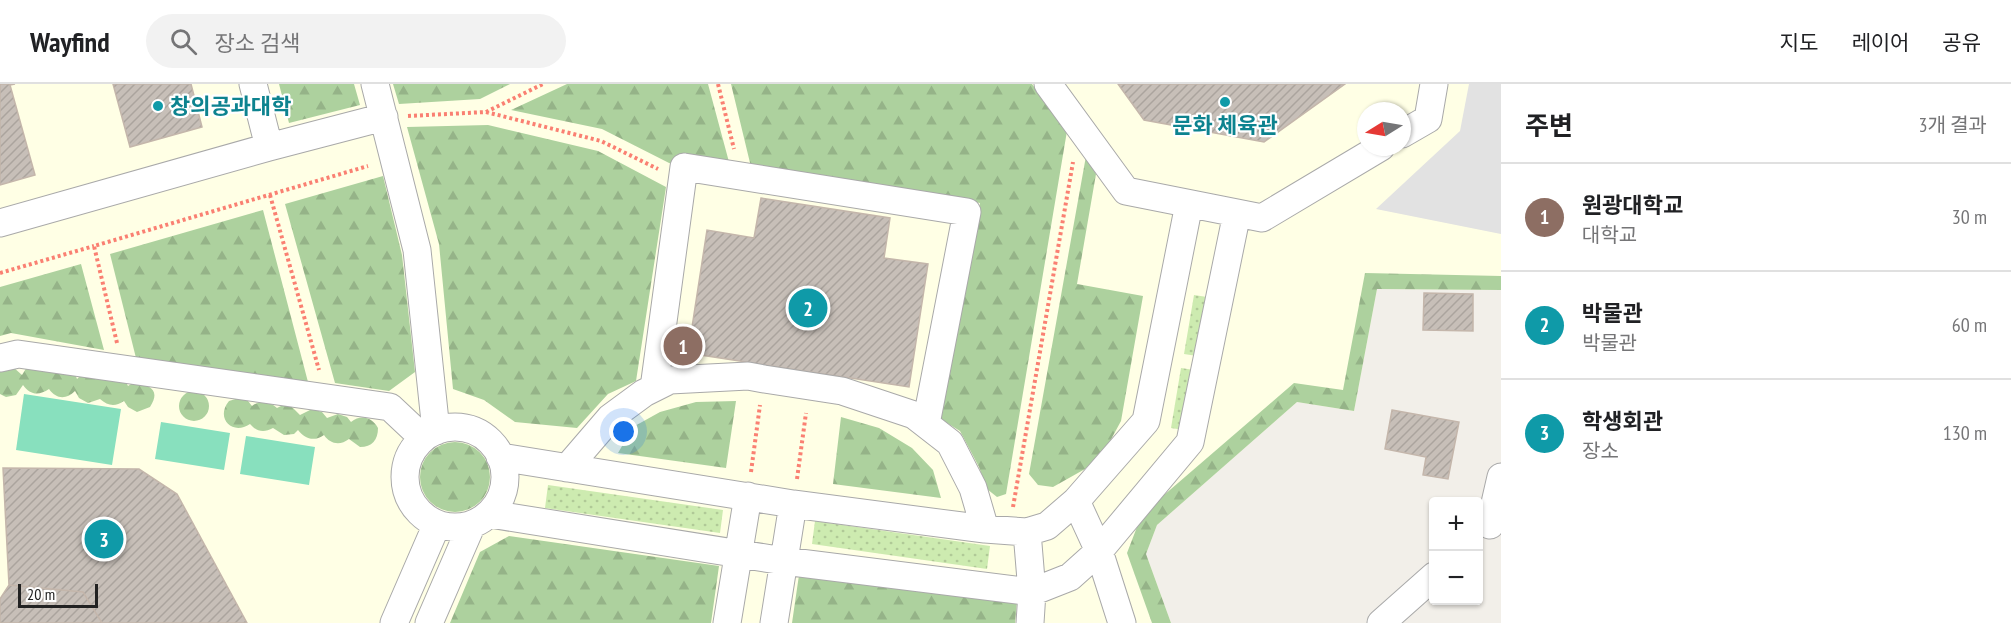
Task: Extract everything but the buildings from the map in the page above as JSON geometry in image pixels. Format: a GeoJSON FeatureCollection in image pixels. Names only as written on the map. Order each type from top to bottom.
{"type":"FeatureCollection","features":[{"type":"Feature","properties":{"kind":"lane"},"geometry":{"type":"LineString","coordinates":[[253,84],[269,147]]}},
{"type":"Feature","properties":{"kind":"lane"},"geometry":{"type":"LineString","coordinates":[[375,84],[417,250],[429,434]]}},
{"type":"Feature","properties":{"kind":"lane"},"geometry":{"type":"LineString","coordinates":[[1048,84],[1126,191],[1262,218],[1366,156]]}},
{"type":"Feature","properties":{"kind":"lane"},"geometry":{"type":"LineString","coordinates":[[1411,129],[1428,119],[1434,84]]}},
{"type":"Feature","properties":{"kind":"lane"},"geometry":{"type":"LineString","coordinates":[[0,223],[384,117]]}},
{"type":"Feature","properties":{"kind":"lane"},"geometry":{"type":"LineString","coordinates":[[654,388],[684,167],[967,212],[926,424]]}},
{"type":"Feature","properties":{"kind":"lane"},"geometry":{"type":"LineString","coordinates":[[500,457],[793,504],[1007,531],[1047,526],[1076,501],[1146,421],[1189,204]]}},
{"type":"Feature","properties":{"kind":"lane"},"geometry":{"type":"LineString","coordinates":[[481,519],[783,561],[1032,592],[1070,577],[1099,551],[1190,442],[1237,213]]}},
{"type":"Feature","properties":{"kind":"lane"},"geometry":{"type":"LineString","coordinates":[[0,358],[18,354],[390,407],[429,434]]}},
{"type":"Feature","properties":{"kind":"lane"},"geometry":{"type":"LineString","coordinates":[[567,468],[609,418],[670,380],[748,376],[764,378],[842,391],[914,415],[950,443],[973,488],[1007,531],[1032,592],[1030,623]]}},
{"type":"Feature","properties":{"kind":"lane"},"geometry":{"type":"LineString","coordinates":[[460,426],[476,431],[490,440],[500,457],[504,469],[504,489],[500,501],[481,519],[461,528],[444,527],[429,520],[416,509],[407,495],[404,478],[407,461],[414,446],[429,434],[442,428],[460,426]]}},
{"type":"Feature","properties":{"kind":"lane"},"geometry":{"type":"LineString","coordinates":[[1490,528],[1501,477]]}},
{"type":"Feature","properties":{"kind":"lane"},"geometry":{"type":"LineString","coordinates":[[727,623],[748,496]]}},
{"type":"Feature","properties":{"kind":"lane"},"geometry":{"type":"LineString","coordinates":[[1076,501],[1099,551],[1122,623]]}},
{"type":"Feature","properties":{"kind":"lane"},"geometry":{"type":"LineString","coordinates":[[774,623],[793,504]]}},
{"type":"Feature","properties":{"kind":"lane"},"geometry":{"type":"LineString","coordinates":[[429,623],[481,519]]}},
{"type":"Feature","properties":{"kind":"lane"},"geometry":{"type":"LineString","coordinates":[[394,623],[437,524]]}},
{"type":"Feature","properties":{"kind":"lane"},"geometry":{"type":"LineString","coordinates":[[1381,623],[1429,580]]}},
{"type":"Feature","properties":{"kind":"path"},"geometry":{"type":"LineString","coordinates":[[486,112],[543,84]]}},
{"type":"Feature","properties":{"kind":"path"},"geometry":{"type":"LineString","coordinates":[[718,84],[741,176]]}},
{"type":"Feature","properties":{"kind":"path"},"geometry":{"type":"LineString","coordinates":[[384,117],[486,112],[601,141],[682,181]]}},
{"type":"Feature","properties":{"kind":"path"},"geometry":{"type":"LineString","coordinates":[[1007,531],[1079,126]]}},
{"type":"Feature","properties":{"kind":"path"},"geometry":{"type":"LineString","coordinates":[[0,273],[395,158]]}},
{"type":"Feature","properties":{"kind":"path"},"geometry":{"type":"LineString","coordinates":[[270,195],[326,398]]}},
{"type":"Feature","properties":{"kind":"path"},"geometry":{"type":"LineString","coordinates":[[94,246],[124,369]]}},
{"type":"Feature","properties":{"kind":"path"},"geometry":{"type":"LineString","coordinates":[[748,496],[764,378]]}},
{"type":"Feature","properties":{"kind":"path"},"geometry":{"type":"LineString","coordinates":[[793,504],[810,386]]}},
{"type":"Feature","properties":{"kind":"shaded area"},"geometry":{"type":"Polygon","coordinates":[[[0,84],[1501,84],[1501,290],[1377,289],[1354,411],[1297,402],[1157,525],[1146,554],[1171,623],[0,623],[0,84]]]}},
{"type":"Feature","properties":{"kind":"shaded area"},"geometry":{"type":"Polygon","coordinates":[[[1469,84],[1501,84],[1501,234],[1376,209],[1460,131],[1469,84]]]}},
{"type":"Feature","properties":{"kind":"green space"},"geometry":{"type":"Polygon","coordinates":[[[279,84],[354,84],[360,105],[289,123],[279,84]]]}},
{"type":"Feature","properties":{"kind":"green space"},"geometry":{"type":"Polygon","coordinates":[[[393,84],[510,84],[480,99],[399,104],[393,84]]]}},
{"type":"Feature","properties":{"kind":"green space"},"geometry":{"type":"Polygon","coordinates":[[[567,84],[708,84],[729,162],[675,166],[602,129],[511,110],[567,84]]]}},
{"type":"Feature","properties":{"kind":"green space"},"geometry":{"type":"Polygon","coordinates":[[[731,84],[1032,84],[1067,131],[1006,494],[997,497],[987,489],[979,467],[960,431],[939,418],[980,203],[751,167],[731,84]]]}},
{"type":"Feature","properties":{"kind":"green space"},"geometry":{"type":"Polygon","coordinates":[[[488,125],[598,151],[666,187],[636,381],[608,394],[577,428],[515,422],[484,400],[453,389],[439,244],[407,127],[488,125]]]}},
{"type":"Feature","properties":{"kind":"green space"},"geometry":{"type":"Polygon","coordinates":[[[1086,156],[1096,174],[1077,284],[1143,296],[1121,421],[1108,445],[1085,469],[1053,487],[1038,485],[1029,474],[1086,156]]]}},
{"type":"Feature","properties":{"kind":"green space"},"geometry":{"type":"Polygon","coordinates":[[[383,176],[402,255],[415,372],[389,391],[335,383],[285,204],[383,176]]]}},
{"type":"Feature","properties":{"kind":"green space"},"geometry":{"type":"Polygon","coordinates":[[[263,210],[308,382],[136,358],[110,254],[263,210]]]}},
{"type":"Feature","properties":{"kind":"green space"},"geometry":{"type":"Polygon","coordinates":[[[81,264],[104,350],[11,333],[0,336],[0,287],[81,264]]]}},
{"type":"Feature","properties":{"kind":"green space"},"geometry":{"type":"Polygon","coordinates":[[[1365,273],[1501,276],[1501,290],[1377,289],[1354,411],[1297,402],[1157,525],[1146,554],[1171,623],[1152,623],[1127,553],[1142,514],[1294,383],[1343,390],[1365,273]]]}},
{"type":"Feature","properties":{"kind":"green space"},"geometry":{"type":"Polygon","coordinates":[[[1194,295],[1207,297],[1197,356],[1184,354],[1194,295]]]}},
{"type":"Feature","properties":{"kind":"green space"},"geometry":{"type":"Polygon","coordinates":[[[13,367],[22,375],[27,367],[50,370],[51,373],[57,368],[75,374],[77,379],[80,376],[126,382],[128,386],[134,382],[152,389],[153,401],[150,407],[137,412],[128,407],[124,401],[112,405],[100,399],[88,403],[79,398],[75,391],[68,396],[61,397],[49,389],[42,393],[32,393],[23,385],[16,395],[6,397],[0,394],[0,369],[13,367]]]}},
{"type":"Feature","properties":{"kind":"green space"},"geometry":{"type":"Polygon","coordinates":[[[1181,368],[1194,370],[1184,430],[1171,428],[1181,368]]]}},
{"type":"Feature","properties":{"kind":"green space"},"geometry":{"type":"Polygon","coordinates":[[[194,391],[200,392],[208,400],[208,412],[200,420],[194,421],[188,420],[180,412],[179,406],[180,400],[188,392],[194,391]]]}},
{"type":"Feature","properties":{"kind":"green space"},"geometry":{"type":"Polygon","coordinates":[[[24,394],[121,409],[112,465],[16,450],[24,394]]]}},
{"type":"Feature","properties":{"kind":"green space"},"geometry":{"type":"Polygon","coordinates":[[[239,398],[248,401],[252,406],[268,402],[277,408],[291,406],[300,415],[312,409],[322,412],[327,418],[338,414],[347,417],[351,422],[362,417],[366,418],[373,421],[378,428],[377,436],[371,444],[360,447],[349,439],[335,443],[324,435],[310,438],[298,430],[294,434],[284,435],[273,428],[267,431],[258,430],[250,424],[237,428],[228,423],[224,413],[229,401],[239,398]]]}},
{"type":"Feature","properties":{"kind":"green space"},"geometry":{"type":"Polygon","coordinates":[[[736,401],[726,468],[618,453],[633,427],[660,412],[696,402],[736,401]]]}},
{"type":"Feature","properties":{"kind":"green space"},"geometry":{"type":"Polygon","coordinates":[[[841,417],[879,428],[912,448],[933,470],[941,498],[833,484],[841,417]]]}},
{"type":"Feature","properties":{"kind":"green space"},"geometry":{"type":"Polygon","coordinates":[[[161,422],[230,433],[224,470],[155,459],[161,422]]]}},
{"type":"Feature","properties":{"kind":"green space"},"geometry":{"type":"Polygon","coordinates":[[[246,436],[315,447],[309,485],[240,474],[246,436]]]}},
{"type":"Feature","properties":{"kind":"green space"},"geometry":{"type":"Polygon","coordinates":[[[462,442],[475,448],[484,457],[488,463],[490,477],[488,491],[480,502],[469,510],[448,512],[430,502],[422,491],[420,470],[430,452],[441,444],[462,442]]]}},
{"type":"Feature","properties":{"kind":"green space"},"geometry":{"type":"Polygon","coordinates":[[[548,485],[723,510],[720,533],[545,508],[548,485]]]}},
{"type":"Feature","properties":{"kind":"green space"},"geometry":{"type":"Polygon","coordinates":[[[815,521],[990,546],[987,569],[812,544],[815,521]]]}},
{"type":"Feature","properties":{"kind":"green space"},"geometry":{"type":"Polygon","coordinates":[[[509,536],[719,566],[711,623],[450,623],[480,552],[509,536]]]}},
{"type":"Feature","properties":{"kind":"green space"},"geometry":{"type":"Polygon","coordinates":[[[799,575],[1017,601],[1015,623],[792,623],[799,575]]]}},
{"type":"Feature","properties":{"kind":"place","name":"문화 체육관"},"geometry":{"type":"Point","coordinates":[1225,102]}},
{"type":"Feature","properties":{"kind":"place","name":"창의공과대학"},"geometry":{"type":"Point","coordinates":[158,106]}},
{"type":"Feature","properties":{"kind":"place","name":"박물관"},"geometry":{"type":"Point","coordinates":[808,308]}},
{"type":"Feature","properties":{"kind":"place","name":"원광대학교"},"geometry":{"type":"Point","coordinates":[683,346]}},
{"type":"Feature","properties":{"kind":"place","name":"학생회관"},"geometry":{"type":"Point","coordinates":[104,539]}}]}
